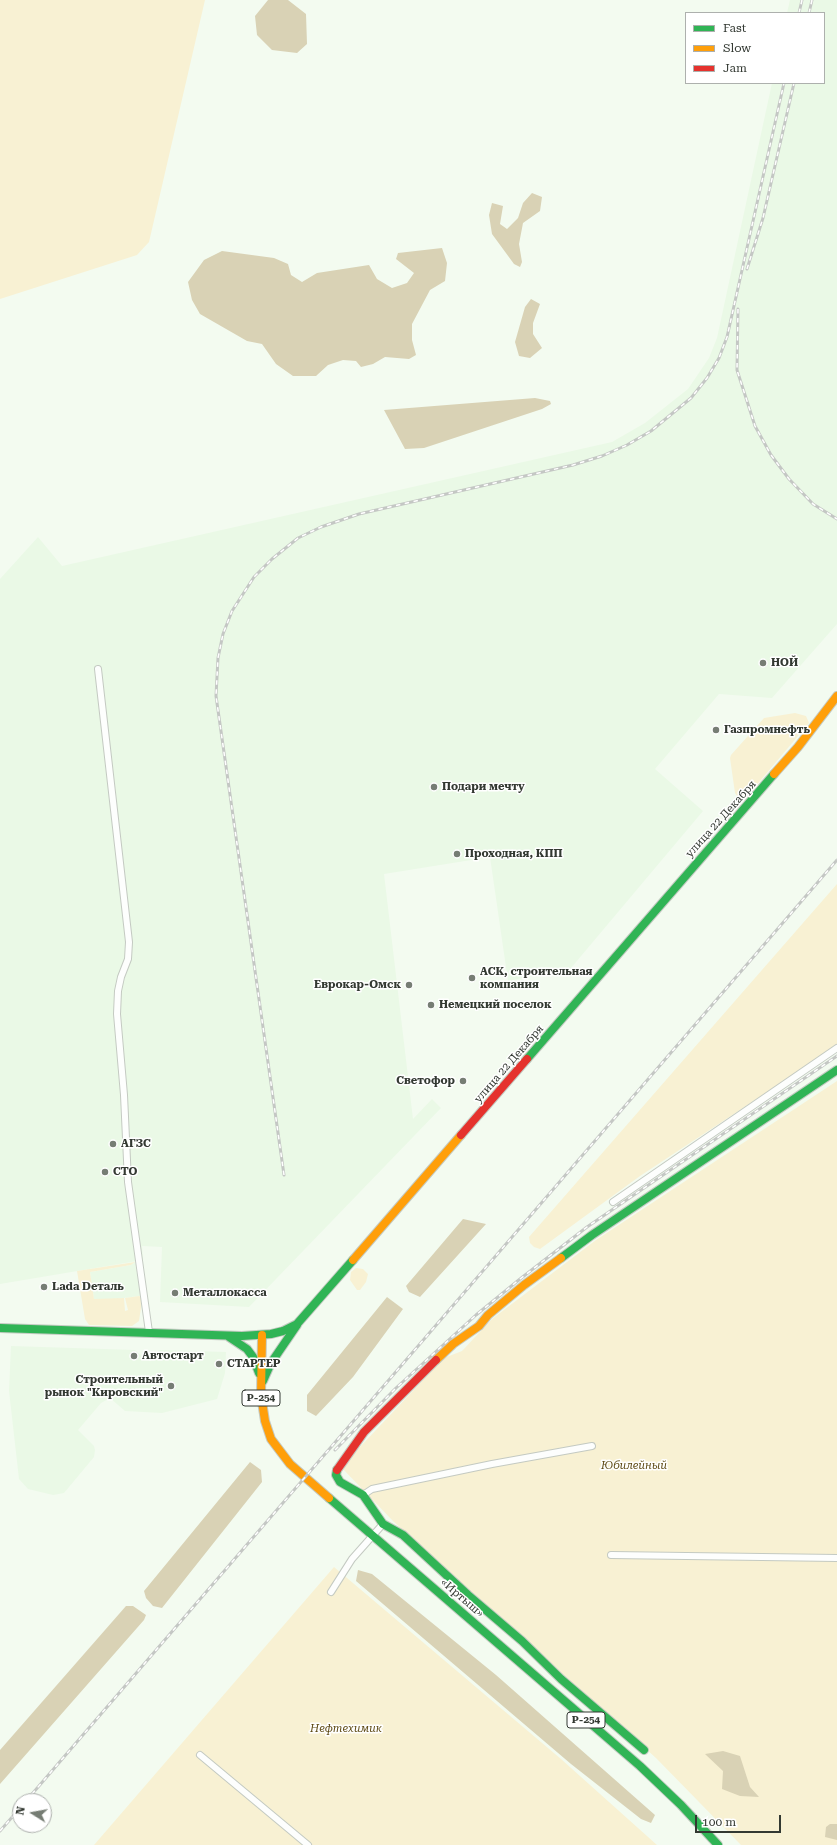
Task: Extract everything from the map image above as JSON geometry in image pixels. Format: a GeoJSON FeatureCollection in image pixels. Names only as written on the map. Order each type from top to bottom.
{"type":"FeatureCollection","features":[{"type":"Feature","properties":{"kind":"main road","name":"улица 22 Декабря"},"geometry":{"type":"LineString","coordinates":[[0,1328],[262,1335],[283,1331],[297,1324],[798,747],[837,696]]}},
{"type":"Feature","properties":{"kind":"main road"},"geometry":{"type":"LineString","coordinates":[[644,1750],[561,1679],[522,1641],[468,1595],[403,1535],[383,1524],[363,1495],[340,1482],[336,1475],[337,1467],[364,1432],[453,1344],[479,1326],[488,1315],[524,1285],[592,1235],[837,1070]]}},
{"type":"Feature","properties":{"kind":"main road"},"geometry":{"type":"LineString","coordinates":[[261,1387],[271,1363],[297,1324]]}},
{"type":"Feature","properties":{"kind":"main road"},"geometry":{"type":"LineString","coordinates":[[222,1335],[238,1341],[253,1357],[258,1368],[261,1387]]}},
{"type":"Feature","properties":{"kind":"main road","name":"«Иртыш»"},"geometry":{"type":"LineString","coordinates":[[262,1335],[261,1387],[265,1421],[271,1439],[282,1456],[304,1478],[640,1766],[681,1805],[718,1845]]}},
{"type":"Feature","properties":{"kind":"street"},"geometry":{"type":"LineString","coordinates":[[98,669],[129,942],[128,959],[121,977],[118,991],[117,1014],[124,1095],[128,1182],[149,1332]]}},
{"type":"Feature","properties":{"kind":"street"},"geometry":{"type":"LineString","coordinates":[[613,1202],[837,1048]]}},
{"type":"Feature","properties":{"kind":"street"},"geometry":{"type":"LineString","coordinates":[[363,1495],[372,1489],[394,1484],[592,1446]]}},
{"type":"Feature","properties":{"kind":"street"},"geometry":{"type":"LineString","coordinates":[[331,1592],[352,1559],[383,1524]]}},
{"type":"Feature","properties":{"kind":"street"},"geometry":{"type":"LineString","coordinates":[[611,1555],[837,1558]]}},
{"type":"Feature","properties":{"kind":"street"},"geometry":{"type":"LineString","coordinates":[[200,1754],[308,1845]]}},
{"type":"Feature","properties":{"kind":"shaded area"},"geometry":{"type":"Polygon","coordinates":[[[268,0],[288,0],[306,14],[307,44],[297,53],[272,50],[257,35],[255,16],[268,0]]]}},
{"type":"Feature","properties":{"kind":"shaded area"},"geometry":{"type":"Polygon","coordinates":[[[790,0],[837,0],[837,624],[772,698],[719,694],[655,769],[703,811],[571,968],[508,981],[490,857],[384,874],[413,1119],[432,1099],[441,1108],[249,1307],[160,1302],[162,1247],[142,1246],[143,1260],[0,1284],[0,579],[38,537],[62,566],[612,442],[645,423],[688,389],[709,358],[717,338],[772,84],[825,84],[825,12],[787,12],[790,0]]]}},
{"type":"Feature","properties":{"kind":"shaded area"},"geometry":{"type":"Polygon","coordinates":[[[532,193],[542,197],[540,211],[523,223],[519,244],[522,262],[520,267],[514,264],[492,234],[489,215],[492,203],[503,206],[500,224],[507,229],[518,218],[523,203],[532,193]]]}},
{"type":"Feature","properties":{"kind":"shaded area"},"geometry":{"type":"Polygon","coordinates":[[[442,248],[447,263],[445,281],[430,290],[412,324],[412,340],[416,355],[409,359],[385,357],[373,364],[361,367],[356,361],[343,360],[328,365],[316,376],[293,376],[276,364],[262,344],[247,341],[200,314],[192,300],[188,282],[204,260],[222,251],[274,258],[288,264],[291,275],[302,282],[317,273],[369,265],[377,279],[392,288],[407,283],[414,273],[396,259],[398,253],[442,248]]]}},
{"type":"Feature","properties":{"kind":"shaded area"},"geometry":{"type":"Polygon","coordinates":[[[531,299],[540,304],[533,323],[533,334],[542,348],[530,358],[519,356],[515,342],[525,307],[531,299]]]}},
{"type":"Feature","properties":{"kind":"shaded area"},"geometry":{"type":"Polygon","coordinates":[[[535,398],[550,401],[551,404],[542,409],[424,448],[405,449],[384,410],[535,398]]]}},
{"type":"Feature","properties":{"kind":"shaded area"},"geometry":{"type":"Polygon","coordinates":[[[463,1219],[486,1224],[420,1297],[409,1292],[406,1286],[463,1219]]]}},
{"type":"Feature","properties":{"kind":"shaded area"},"geometry":{"type":"Polygon","coordinates":[[[135,1262],[141,1297],[94,1299],[90,1272],[131,1265],[135,1262]]]}},
{"type":"Feature","properties":{"kind":"shaded area"},"geometry":{"type":"Polygon","coordinates":[[[387,1297],[403,1309],[353,1377],[316,1416],[307,1411],[307,1395],[387,1297]]]}},
{"type":"Feature","properties":{"kind":"shaded area"},"geometry":{"type":"Polygon","coordinates":[[[11,1346],[135,1350],[144,1358],[160,1350],[226,1352],[225,1373],[217,1399],[162,1413],[125,1411],[110,1398],[101,1403],[78,1430],[94,1446],[94,1457],[64,1493],[53,1495],[28,1489],[19,1479],[9,1391],[11,1346]]]}},
{"type":"Feature","properties":{"kind":"shaded area"},"geometry":{"type":"Polygon","coordinates":[[[250,1462],[261,1470],[262,1482],[162,1608],[153,1606],[146,1598],[144,1591],[250,1462]]]}},
{"type":"Feature","properties":{"kind":"shaded area"},"geometry":{"type":"Polygon","coordinates":[[[358,1570],[372,1574],[496,1675],[655,1815],[651,1823],[641,1819],[571,1764],[356,1581],[358,1570]]]}},
{"type":"Feature","properties":{"kind":"shaded area"},"geometry":{"type":"Polygon","coordinates":[[[126,1606],[133,1606],[146,1615],[144,1620],[0,1784],[0,1750],[126,1606]]]}},
{"type":"Feature","properties":{"kind":"shaded area"},"geometry":{"type":"Polygon","coordinates":[[[723,1751],[740,1756],[750,1787],[759,1797],[740,1796],[722,1789],[723,1771],[705,1754],[723,1751]]]}},
{"type":"Feature","properties":{"kind":"shaded area"},"geometry":{"type":"Polygon","coordinates":[[[830,1824],[837,1824],[837,1840],[825,1837],[826,1827],[830,1824]]]}},
{"type":"Feature","properties":{"kind":"green space"},"geometry":{"type":"Polygon","coordinates":[[[0,0],[205,0],[149,242],[137,255],[0,299],[0,0]]]}},
{"type":"Feature","properties":{"kind":"green space"},"geometry":{"type":"Polygon","coordinates":[[[795,713],[806,716],[809,723],[744,800],[740,800],[735,793],[730,758],[731,755],[764,718],[795,713]]]}},
{"type":"Feature","properties":{"kind":"green space"},"geometry":{"type":"Polygon","coordinates":[[[837,884],[837,1044],[814,1061],[640,1176],[540,1249],[534,1247],[530,1243],[529,1237],[837,884]]]}},
{"type":"Feature","properties":{"kind":"green space","name":"Юбилейный"},"geometry":{"type":"Polygon","coordinates":[[[837,1081],[837,1845],[741,1845],[656,1758],[393,1521],[341,1467],[444,1358],[462,1351],[492,1319],[596,1240],[837,1081]]]}},
{"type":"Feature","properties":{"kind":"green space"},"geometry":{"type":"Polygon","coordinates":[[[135,1262],[131,1265],[90,1272],[94,1299],[124,1298],[125,1311],[128,1310],[125,1298],[141,1297],[142,1301],[139,1321],[132,1326],[89,1325],[85,1319],[77,1271],[135,1262]]]}},
{"type":"Feature","properties":{"kind":"green space"},"geometry":{"type":"Polygon","coordinates":[[[356,1268],[363,1269],[368,1274],[366,1282],[360,1290],[357,1290],[350,1280],[351,1272],[356,1268]]]}},
{"type":"Feature","properties":{"kind":"green space","name":"Нефтехимик"},"geometry":{"type":"Polygon","coordinates":[[[334,1567],[561,1759],[657,1845],[94,1845],[334,1567]]]}},
{"type":"Feature","properties":{"kind":"railway"},"geometry":{"type":"LineString","coordinates":[[799,12],[802,0]]}},
{"type":"Feature","properties":{"kind":"railway"},"geometry":{"type":"LineString","coordinates":[[809,12],[812,0]]}},
{"type":"Feature","properties":{"kind":"railway"},"geometry":{"type":"LineString","coordinates":[[284,1175],[216,696],[218,658],[223,634],[232,611],[254,577],[272,559],[298,538],[321,527],[359,514],[573,465],[602,456],[627,445],[651,431],[691,398],[707,378],[719,358],[727,337],[784,84]]}},
{"type":"Feature","properties":{"kind":"railway"},"geometry":{"type":"LineString","coordinates":[[747,269],[763,218],[794,84]]}},
{"type":"Feature","properties":{"kind":"railway"},"geometry":{"type":"LineString","coordinates":[[738,309],[737,370],[755,426],[771,455],[789,479],[813,504],[837,519]]}},
{"type":"Feature","properties":{"kind":"railway"},"geometry":{"type":"LineString","coordinates":[[33,1793],[837,860]]}},
{"type":"Feature","properties":{"kind":"railway"},"geometry":{"type":"LineString","coordinates":[[335,1450],[396,1388],[476,1315],[520,1279],[587,1227],[837,1056]]}},
{"type":"Feature","properties":{"kind":"railway"},"geometry":{"type":"LineString","coordinates":[[0,1831],[12,1817]]}},
{"type":"Feature","properties":{"kind":"traffic: fast"},"geometry":{"type":"LineString","coordinates":[[527,1059],[774,774]]}},
{"type":"Feature","properties":{"kind":"traffic: fast"},"geometry":{"type":"LineString","coordinates":[[561,1258],[592,1235],[837,1070]]}},
{"type":"Feature","properties":{"kind":"traffic: fast"},"geometry":{"type":"LineString","coordinates":[[0,1328],[242,1336],[271,1334],[283,1331],[297,1324],[353,1260]]}},
{"type":"Feature","properties":{"kind":"traffic: fast"},"geometry":{"type":"LineString","coordinates":[[263,1381],[271,1363],[297,1325]]}},
{"type":"Feature","properties":{"kind":"traffic: fast"},"geometry":{"type":"LineString","coordinates":[[229,1337],[247,1349],[253,1357],[259,1373]]}},
{"type":"Feature","properties":{"kind":"traffic: fast"},"geometry":{"type":"LineString","coordinates":[[337,1470],[336,1475],[340,1482],[363,1495],[383,1524],[403,1535],[468,1595],[522,1641],[561,1679],[644,1750]]}},
{"type":"Feature","properties":{"kind":"traffic: fast"},"geometry":{"type":"LineString","coordinates":[[329,1498],[640,1766],[681,1805],[718,1845]]}},
{"type":"Feature","properties":{"kind":"traffic: slow"},"geometry":{"type":"LineString","coordinates":[[774,774],[798,747],[837,696]]}},
{"type":"Feature","properties":{"kind":"traffic: slow"},"geometry":{"type":"LineString","coordinates":[[353,1260],[461,1135]]}},
{"type":"Feature","properties":{"kind":"traffic: slow"},"geometry":{"type":"LineString","coordinates":[[436,1360],[453,1344],[479,1326],[488,1315],[524,1285],[561,1258]]}},
{"type":"Feature","properties":{"kind":"traffic: slow"},"geometry":{"type":"LineString","coordinates":[[262,1335],[261,1395],[265,1421],[271,1439],[290,1464],[329,1498]]}},
{"type":"Feature","properties":{"kind":"traffic: jam"},"geometry":{"type":"LineString","coordinates":[[461,1135],[527,1059]]}},
{"type":"Feature","properties":{"kind":"traffic: jam"},"geometry":{"type":"LineString","coordinates":[[337,1470],[364,1432],[436,1360]]}},
{"type":"Feature","properties":{"kind":"place","name":"НОЙ"},"geometry":{"type":"Point","coordinates":[763,663]}},
{"type":"Feature","properties":{"kind":"place","name":"Газпромнефть"},"geometry":{"type":"Point","coordinates":[716,730]}},
{"type":"Feature","properties":{"kind":"place","name":"Подари мечту"},"geometry":{"type":"Point","coordinates":[434,787]}},
{"type":"Feature","properties":{"kind":"place","name":"Проходная, КПП"},"geometry":{"type":"Point","coordinates":[457,854]}},
{"type":"Feature","properties":{"kind":"place","name":"АСК, строительная компания"},"geometry":{"type":"Point","coordinates":[472,978]}},
{"type":"Feature","properties":{"kind":"place","name":"Еврокар-Омск"},"geometry":{"type":"Point","coordinates":[409,985]}},
{"type":"Feature","properties":{"kind":"place","name":"Немецкий поселок"},"geometry":{"type":"Point","coordinates":[431,1005]}},
{"type":"Feature","properties":{"kind":"place","name":"Светофор"},"geometry":{"type":"Point","coordinates":[463,1081]}},
{"type":"Feature","properties":{"kind":"place","name":"АГЗС"},"geometry":{"type":"Point","coordinates":[113,1144]}},
{"type":"Feature","properties":{"kind":"place","name":"СТО"},"geometry":{"type":"Point","coordinates":[105,1172]}},
{"type":"Feature","properties":{"kind":"place","name":"Lada Dеталь"},"geometry":{"type":"Point","coordinates":[44,1287]}},
{"type":"Feature","properties":{"kind":"place","name":"Металлокасса"},"geometry":{"type":"Point","coordinates":[175,1293]}},
{"type":"Feature","properties":{"kind":"place","name":"Автостарт"},"geometry":{"type":"Point","coordinates":[134,1356]}},
{"type":"Feature","properties":{"kind":"place","name":"СТАРТЕР"},"geometry":{"type":"Point","coordinates":[219,1364]}},
{"type":"Feature","properties":{"kind":"place","name":"Строительный рынок \"Кировский\""},"geometry":{"type":"Point","coordinates":[171,1386]}}]}
